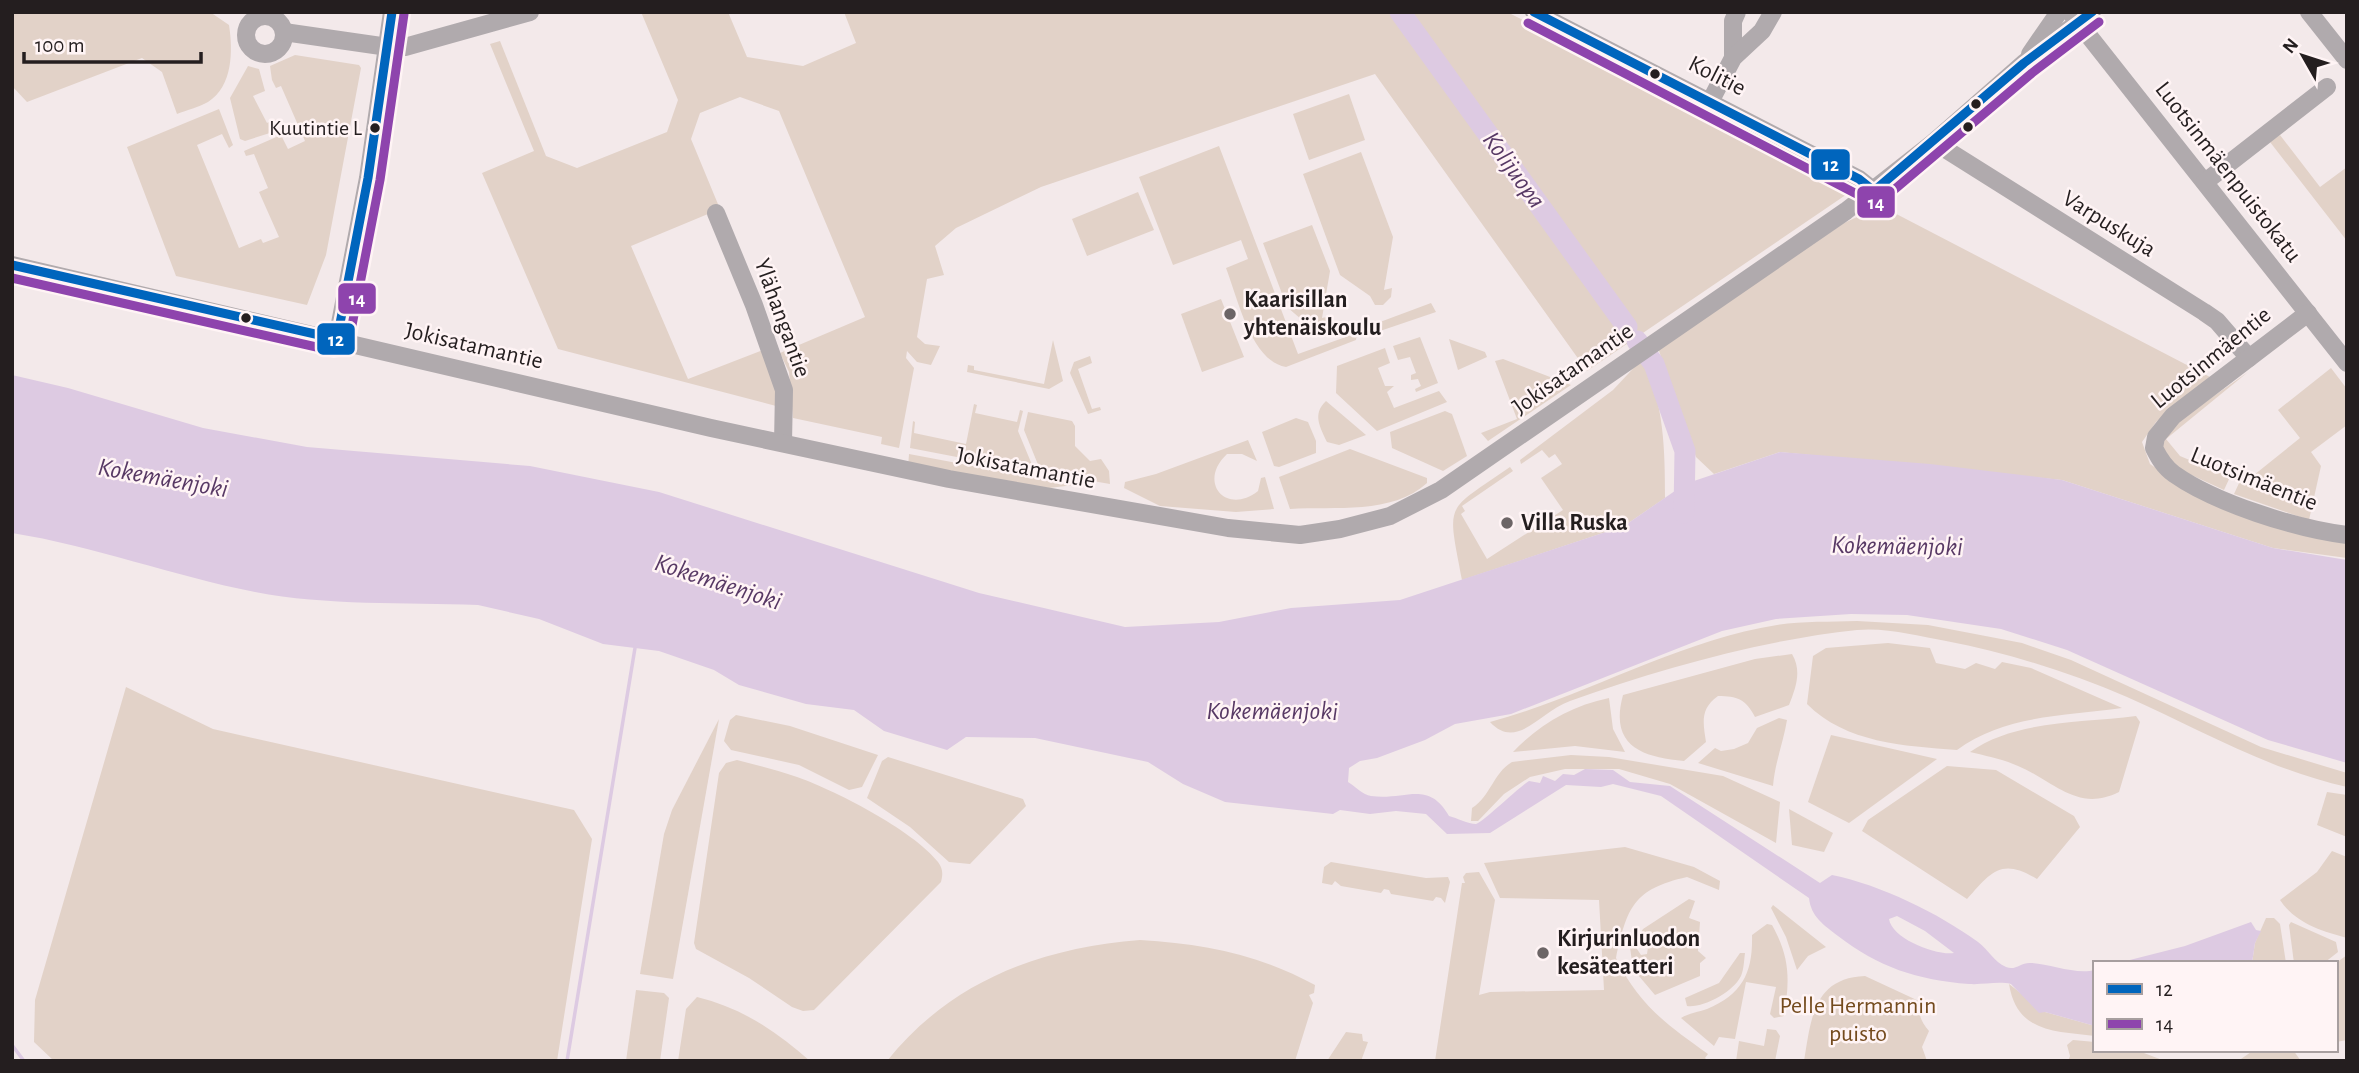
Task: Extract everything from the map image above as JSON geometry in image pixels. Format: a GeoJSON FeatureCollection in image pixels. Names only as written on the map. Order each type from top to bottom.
{"type":"FeatureCollection","features":[{"type":"Feature","properties":{"kind":"street"},"geometry":{"type":"LineString","coordinates":[[337,339],[368,178],[392,12]]}},
{"type":"Feature","properties":{"kind":"street"},"geometry":{"type":"LineString","coordinates":[[284,32],[405,47],[530,12]]}},
{"type":"Feature","properties":{"kind":"street","name":"Kolitie"},"geometry":{"type":"LineString","coordinates":[[1534,12],[1565,18],[1859,179],[1874,191]]}},
{"type":"Feature","properties":{"kind":"street"},"geometry":{"type":"LineString","coordinates":[[1732,58],[1733,21],[1737,12]]}},
{"type":"Feature","properties":{"kind":"street"},"geometry":{"type":"LineString","coordinates":[[1711,100],[1732,58],[1762,31],[1773,12]]}},
{"type":"Feature","properties":{"kind":"street"},"geometry":{"type":"LineString","coordinates":[[2024,63],[2059,12]]}},
{"type":"Feature","properties":{"kind":"street"},"geometry":{"type":"LineString","coordinates":[[2309,12],[2347,60]]}},
{"type":"Feature","properties":{"kind":"street"},"geometry":{"type":"LineString","coordinates":[[2024,63],[2081,15]]}},
{"type":"Feature","properties":{"kind":"street","name":"Luotsinmäenpuistokatu"},"geometry":{"type":"LineString","coordinates":[[2081,15],[2205,182],[2347,363]]}},
{"type":"Feature","properties":{"kind":"street","name":"Jokisatamantie"},"geometry":{"type":"LineString","coordinates":[[12,265],[783,443],[1114,510],[1255,532],[1300,535],[1366,524],[1417,504],[1874,191],[2024,63]]}},
{"type":"Feature","properties":{"kind":"street"},"geometry":{"type":"LineString","coordinates":[[2205,182],[2327,88]]}},
{"type":"Feature","properties":{"kind":"street","name":"Varpuskuja"},"geometry":{"type":"LineString","coordinates":[[1934,142],[2204,312],[2229,333],[2249,358]]}},
{"type":"Feature","properties":{"kind":"street","name":"Ylähangantie"},"geometry":{"type":"LineString","coordinates":[[716,213],[754,304],[784,390],[783,443]]}},
{"type":"Feature","properties":{"kind":"street","name":"Luotsinmäentie"},"geometry":{"type":"LineString","coordinates":[[2154,448],[2156,437],[2173,416],[2308,313]]}},
{"type":"Feature","properties":{"kind":"street","name":"Luotsimäentie"},"geometry":{"type":"LineString","coordinates":[[2154,448],[2172,473],[2191,484],[2294,524],[2347,535]]}},
{"type":"Feature","properties":{"kind":"green space"},"geometry":{"type":"Polygon","coordinates":[[[12,12],[210,12],[229,25],[231,57],[227,77],[216,95],[208,102],[177,114],[162,72],[142,58],[27,102],[12,86],[12,12]]]}},
{"type":"Feature","properties":{"kind":"green space"},"geometry":{"type":"Polygon","coordinates":[[[641,12],[728,12],[747,57],[803,66],[856,43],[844,12],[1507,12],[1856,188],[1587,371],[1375,74],[1041,187],[956,228],[935,246],[944,275],[927,279],[917,337],[925,344],[940,346],[931,365],[917,362],[907,351],[906,358],[914,368],[899,448],[881,444],[882,437],[793,418],[789,372],[780,353],[865,317],[779,111],[740,97],[700,113],[691,139],[720,209],[631,246],[688,379],[763,350],[775,382],[776,406],[558,349],[482,173],[534,151],[490,44],[500,41],[546,156],[577,168],[667,132],[678,100],[641,12]]]}},
{"type":"Feature","properties":{"kind":"green space"},"geometry":{"type":"Polygon","coordinates":[[[295,55],[359,65],[361,68],[326,255],[307,305],[176,276],[127,147],[219,109],[233,145],[229,148],[222,134],[197,145],[239,248],[261,239],[263,243],[279,237],[259,192],[268,188],[254,154],[246,156],[244,151],[281,135],[288,149],[305,141],[281,86],[276,88],[272,80],[270,66],[295,55]]]}},
{"type":"Feature","properties":{"kind":"green space"},"geometry":{"type":"Polygon","coordinates":[[[248,66],[259,69],[265,91],[253,96],[267,123],[275,119],[277,127],[273,132],[245,141],[240,139],[230,98],[248,66]]]}},
{"type":"Feature","properties":{"kind":"green space"},"geometry":{"type":"Polygon","coordinates":[[[1349,94],[1365,140],[1309,160],[1293,114],[1349,94]]]}},
{"type":"Feature","properties":{"kind":"green space"},"geometry":{"type":"Polygon","coordinates":[[[2280,135],[2320,187],[2347,167],[2347,241],[2270,142],[2280,135]]]}},
{"type":"Feature","properties":{"kind":"green space"},"geometry":{"type":"Polygon","coordinates":[[[1219,146],[1298,354],[1357,333],[1356,340],[1286,367],[1274,362],[1264,353],[1247,327],[1241,311],[1226,268],[1248,259],[1241,240],[1173,265],[1139,177],[1219,146]]]}},
{"type":"Feature","properties":{"kind":"green space"},"geometry":{"type":"Polygon","coordinates":[[[1361,152],[1393,237],[1384,290],[1392,288],[1391,297],[1383,305],[1375,305],[1370,296],[1340,275],[1303,174],[1361,152]]]}},
{"type":"Feature","properties":{"kind":"green space"},"geometry":{"type":"Polygon","coordinates":[[[1138,192],[1154,230],[1087,256],[1072,219],[1138,192]]]}},
{"type":"Feature","properties":{"kind":"green space"},"geometry":{"type":"Polygon","coordinates":[[[1881,206],[2210,377],[2156,422],[2142,442],[2150,464],[2181,485],[2347,539],[2347,558],[2273,548],[2062,480],[1780,452],[1714,474],[1696,457],[1658,348],[1844,223],[1881,206]]]}},
{"type":"Feature","properties":{"kind":"green space"},"geometry":{"type":"Polygon","coordinates":[[[1312,225],[1330,271],[1322,318],[1331,316],[1328,327],[1316,332],[1287,307],[1263,243],[1312,225]]]}},
{"type":"Feature","properties":{"kind":"green space"},"geometry":{"type":"Polygon","coordinates":[[[1221,299],[1244,357],[1202,372],[1181,314],[1221,299]]]}},
{"type":"Feature","properties":{"kind":"green space"},"geometry":{"type":"Polygon","coordinates":[[[1431,303],[1436,312],[1380,331],[1372,325],[1431,303]]]}},
{"type":"Feature","properties":{"kind":"green space"},"geometry":{"type":"Polygon","coordinates":[[[1420,337],[1438,383],[1416,392],[1415,389],[1421,386],[1418,379],[1411,380],[1411,375],[1416,373],[1410,357],[1398,360],[1393,346],[1420,337]]]}},
{"type":"Feature","properties":{"kind":"green space"},"geometry":{"type":"Polygon","coordinates":[[[1449,339],[1485,352],[1487,357],[1458,370],[1449,339]]]}},
{"type":"Feature","properties":{"kind":"green space"},"geometry":{"type":"Polygon","coordinates":[[[1053,340],[1063,381],[1049,389],[967,372],[968,365],[974,366],[974,370],[1044,384],[1053,340]]]}},
{"type":"Feature","properties":{"kind":"green space"},"geometry":{"type":"Polygon","coordinates":[[[1385,348],[1390,363],[1378,368],[1385,386],[1394,386],[1387,392],[1394,408],[1439,391],[1447,402],[1377,431],[1336,393],[1337,366],[1385,348]]]}},
{"type":"Feature","properties":{"kind":"green space"},"geometry":{"type":"Polygon","coordinates":[[[1090,356],[1092,363],[1078,369],[1092,409],[1100,407],[1101,410],[1088,414],[1070,373],[1074,362],[1090,356]]]}},
{"type":"Feature","properties":{"kind":"green space"},"geometry":{"type":"Polygon","coordinates":[[[1643,358],[1659,410],[1664,444],[1665,498],[1624,526],[1462,580],[1453,521],[1462,502],[1510,467],[1513,471],[1462,506],[1465,511],[1461,514],[1487,559],[1563,510],[1541,478],[1562,464],[1555,454],[1549,458],[1542,450],[1521,464],[1520,460],[1613,390],[1643,358]]]}},
{"type":"Feature","properties":{"kind":"green space"},"geometry":{"type":"Polygon","coordinates":[[[1503,359],[1571,385],[1488,441],[1481,433],[1517,419],[1495,361],[1503,359]]]}},
{"type":"Feature","properties":{"kind":"green space"},"geometry":{"type":"Polygon","coordinates":[[[2331,368],[2347,389],[2347,425],[2311,452],[2321,466],[2309,520],[2234,494],[2240,481],[2244,483],[2300,438],[2278,410],[2331,368]]]}},
{"type":"Feature","properties":{"kind":"green space"},"geometry":{"type":"Polygon","coordinates":[[[2248,372],[2166,439],[2180,456],[2230,477],[2224,490],[2174,467],[2161,445],[2177,422],[2248,372]]]}},
{"type":"Feature","properties":{"kind":"green space"},"geometry":{"type":"Polygon","coordinates":[[[1326,401],[1366,435],[1339,445],[1327,442],[1318,416],[1326,401]]]}},
{"type":"Feature","properties":{"kind":"green space"},"geometry":{"type":"Polygon","coordinates":[[[974,404],[977,405],[975,413],[1017,422],[1020,410],[1023,411],[1018,431],[1035,472],[910,448],[913,421],[914,433],[966,444],[974,404]]]}},
{"type":"Feature","properties":{"kind":"green space"},"geometry":{"type":"Polygon","coordinates":[[[1445,411],[1452,414],[1467,456],[1443,471],[1392,448],[1390,432],[1445,411]]]}},
{"type":"Feature","properties":{"kind":"green space"},"geometry":{"type":"Polygon","coordinates":[[[1028,412],[1072,421],[1075,426],[1075,446],[1090,461],[1101,459],[1109,471],[1110,484],[1041,472],[1024,430],[1028,412]]]}},
{"type":"Feature","properties":{"kind":"green space"},"geometry":{"type":"Polygon","coordinates":[[[1296,418],[1308,422],[1316,441],[1316,453],[1279,467],[1274,466],[1262,432],[1296,418]]]}},
{"type":"Feature","properties":{"kind":"green space"},"geometry":{"type":"Polygon","coordinates":[[[1248,440],[1257,461],[1242,454],[1227,454],[1218,465],[1215,485],[1226,498],[1235,500],[1246,498],[1258,491],[1261,478],[1265,477],[1274,509],[1236,512],[1160,506],[1124,488],[1125,482],[1156,474],[1248,440]]]}},
{"type":"Feature","properties":{"kind":"green space"},"geometry":{"type":"Polygon","coordinates":[[[1350,449],[1427,478],[1427,483],[1413,493],[1380,504],[1290,509],[1279,477],[1350,449]]]}},
{"type":"Feature","properties":{"kind":"green space"},"geometry":{"type":"Polygon","coordinates":[[[909,454],[1074,485],[1049,488],[908,467],[909,454]]]}},
{"type":"Feature","properties":{"kind":"green space"},"geometry":{"type":"Polygon","coordinates":[[[1857,621],[1928,625],[2022,643],[2071,660],[2261,747],[2347,773],[2347,787],[2318,780],[2262,759],[2127,697],[2061,671],[1969,646],[1879,630],[1857,630],[1785,641],[1675,667],[1570,701],[1519,731],[1500,730],[1490,722],[1526,711],[1703,643],[1777,625],[1857,621]]]}},
{"type":"Feature","properties":{"kind":"green space"},"geometry":{"type":"Polygon","coordinates":[[[1888,643],[1930,648],[1936,663],[1965,669],[1976,663],[1995,669],[2002,662],[2031,668],[2122,708],[2015,723],[1975,738],[1957,750],[1897,744],[1858,735],[1822,717],[1807,704],[1813,656],[1826,648],[1888,643]]]}},
{"type":"Feature","properties":{"kind":"green space"},"geometry":{"type":"Polygon","coordinates":[[[1792,654],[1797,673],[1789,705],[1755,717],[1740,700],[1718,696],[1706,711],[1706,742],[1684,761],[1643,752],[1632,746],[1625,737],[1620,712],[1623,695],[1755,659],[1792,654]]]}},
{"type":"Feature","properties":{"kind":"green space"},"geometry":{"type":"Polygon","coordinates":[[[126,687],[213,729],[574,810],[592,839],[557,1061],[54,1061],[34,1042],[35,1000],[126,687]]]}},
{"type":"Feature","properties":{"kind":"green space"},"geometry":{"type":"Polygon","coordinates":[[[1609,698],[1613,729],[1625,752],[1575,746],[1513,752],[1557,717],[1609,698]]]}},
{"type":"Feature","properties":{"kind":"green space"},"geometry":{"type":"Polygon","coordinates":[[[736,715],[790,726],[878,755],[862,787],[849,790],[799,765],[731,750],[724,741],[730,720],[736,715]]]}},
{"type":"Feature","properties":{"kind":"green space"},"geometry":{"type":"Polygon","coordinates":[[[2136,716],[2140,722],[2119,792],[2104,798],[2078,797],[2012,764],[1970,752],[2007,734],[2028,728],[2136,716]]]}},
{"type":"Feature","properties":{"kind":"green space"},"geometry":{"type":"Polygon","coordinates":[[[1779,718],[1787,720],[1773,786],[1698,763],[1715,748],[1721,751],[1748,743],[1757,728],[1779,718]]]}},
{"type":"Feature","properties":{"kind":"green space"},"geometry":{"type":"Polygon","coordinates":[[[719,719],[673,979],[640,974],[664,834],[672,810],[719,719]]]}},
{"type":"Feature","properties":{"kind":"green space"},"geometry":{"type":"Polygon","coordinates":[[[1831,735],[1937,759],[1849,823],[1808,802],[1831,735]]]}},
{"type":"Feature","properties":{"kind":"green space"},"geometry":{"type":"Polygon","coordinates":[[[1571,755],[1609,757],[1723,776],[1780,802],[1776,843],[1670,784],[1619,769],[1565,769],[1530,777],[1504,794],[1478,821],[1471,821],[1472,808],[1484,797],[1500,772],[1512,762],[1571,755]]]}},
{"type":"Feature","properties":{"kind":"green space"},"geometry":{"type":"Polygon","coordinates":[[[888,757],[1023,799],[1026,806],[970,864],[949,862],[910,827],[867,798],[882,761],[888,757]]]}},
{"type":"Feature","properties":{"kind":"green space"},"geometry":{"type":"Polygon","coordinates":[[[737,760],[794,776],[850,800],[910,837],[938,862],[942,869],[941,882],[814,1010],[803,1011],[792,1007],[749,978],[696,949],[694,943],[719,773],[726,763],[737,760]]]}},
{"type":"Feature","properties":{"kind":"green space"},"geometry":{"type":"Polygon","coordinates":[[[1947,766],[1996,770],[2074,816],[2080,827],[2037,879],[2014,869],[1997,871],[1983,881],[1967,899],[1862,831],[1868,820],[1947,766]]]}},
{"type":"Feature","properties":{"kind":"green space"},"geometry":{"type":"Polygon","coordinates":[[[2327,792],[2347,795],[2347,837],[2317,825],[2327,792]]]}},
{"type":"Feature","properties":{"kind":"green space"},"geometry":{"type":"Polygon","coordinates":[[[1789,809],[1833,833],[1824,852],[1792,845],[1789,809]]]}},
{"type":"Feature","properties":{"kind":"green space"},"geometry":{"type":"Polygon","coordinates":[[[1625,847],[1694,867],[1720,881],[1719,890],[1687,877],[1669,882],[1644,895],[1635,903],[1629,914],[1616,958],[1644,1001],[1666,1023],[1708,1054],[1705,1058],[1708,1061],[1435,1061],[1462,883],[1465,883],[1463,877],[1466,873],[1479,872],[1495,900],[1479,995],[1490,992],[1604,990],[1599,900],[1500,898],[1484,863],[1625,847]]]}},
{"type":"Feature","properties":{"kind":"green space"},"geometry":{"type":"Polygon","coordinates":[[[2332,851],[2347,857],[2347,938],[2318,929],[2301,920],[2280,900],[2317,872],[2332,851]]]}},
{"type":"Feature","properties":{"kind":"green space"},"geometry":{"type":"Polygon","coordinates":[[[1331,862],[1426,878],[1448,877],[1450,882],[1445,903],[1436,897],[1433,901],[1391,894],[1384,889],[1381,893],[1341,886],[1335,881],[1332,885],[1322,883],[1324,867],[1331,862]]]}},
{"type":"Feature","properties":{"kind":"green space"},"geometry":{"type":"Polygon","coordinates":[[[1689,899],[1695,901],[1689,918],[1700,922],[1698,951],[1706,958],[1700,963],[1700,976],[1655,995],[1633,969],[1630,947],[1635,946],[1641,955],[1647,954],[1648,947],[1639,936],[1643,929],[1689,899]]]}},
{"type":"Feature","properties":{"kind":"green space"},"geometry":{"type":"Polygon","coordinates":[[[1773,905],[1826,947],[1808,956],[1797,970],[1786,937],[1771,908],[1773,905]]]}},
{"type":"Feature","properties":{"kind":"green space"},"geometry":{"type":"Polygon","coordinates":[[[2266,918],[2274,918],[2280,924],[2286,961],[2252,961],[2255,943],[2266,918]]]}},
{"type":"Feature","properties":{"kind":"green space"},"geometry":{"type":"Polygon","coordinates":[[[2291,922],[2336,942],[2338,952],[2327,961],[2294,961],[2289,925],[2291,922]]]}},
{"type":"Feature","properties":{"kind":"green space"},"geometry":{"type":"Polygon","coordinates":[[[1767,924],[1772,925],[1785,958],[1788,980],[1784,1016],[1774,1018],[1770,1014],[1776,987],[1746,982],[1735,1039],[1719,1037],[1714,1046],[1681,1018],[1719,1003],[1737,989],[1748,971],[1752,935],[1767,924]]]}},
{"type":"Feature","properties":{"kind":"green space"},"geometry":{"type":"Polygon","coordinates":[[[1140,940],[1186,944],[1230,952],[1273,965],[1315,985],[1314,993],[1309,995],[1313,1003],[1295,1061],[887,1061],[912,1033],[939,1009],[1000,973],[1067,951],[1140,940]]]}},
{"type":"Feature","properties":{"kind":"green space"},"geometry":{"type":"Polygon","coordinates":[[[1740,953],[1745,953],[1743,970],[1732,988],[1709,1002],[1687,1006],[1685,998],[1719,983],[1740,953]]]}},
{"type":"Feature","properties":{"kind":"green space"},"geometry":{"type":"Polygon","coordinates":[[[2347,955],[2347,1040],[2338,1042],[2338,962],[2347,955]]]}},
{"type":"Feature","properties":{"kind":"green space","name":"Pelle Hermannin puisto"},"geometry":{"type":"Polygon","coordinates":[[[1865,976],[1921,1002],[1920,1017],[1929,1031],[1922,1047],[1927,1061],[1804,1061],[1813,1017],[1825,993],[1835,984],[1865,976]]]}},
{"type":"Feature","properties":{"kind":"green space"},"geometry":{"type":"Polygon","coordinates":[[[2009,984],[2045,1012],[2093,1025],[2093,1036],[2040,1027],[2020,1012],[2013,1000],[2009,984]]]}},
{"type":"Feature","properties":{"kind":"green space"},"geometry":{"type":"Polygon","coordinates":[[[636,990],[664,993],[669,998],[660,1061],[626,1061],[636,990]]]}},
{"type":"Feature","properties":{"kind":"green space"},"geometry":{"type":"Polygon","coordinates":[[[697,997],[744,1014],[810,1061],[678,1061],[686,1009],[697,997]]]}},
{"type":"Feature","properties":{"kind":"green space"},"geometry":{"type":"Polygon","coordinates":[[[1767,1029],[1776,1030],[1780,1036],[1775,1061],[1736,1061],[1739,1041],[1764,1046],[1767,1029]]]}},
{"type":"Feature","properties":{"kind":"green space"},"geometry":{"type":"Polygon","coordinates":[[[1346,1032],[1362,1034],[1363,1041],[1368,1042],[1361,1061],[1327,1061],[1346,1032]]]}},
{"type":"Feature","properties":{"kind":"green space"},"geometry":{"type":"Polygon","coordinates":[[[2073,1040],[2093,1042],[2093,1052],[2141,1052],[2165,1061],[2068,1061],[2070,1056],[2067,1045],[2073,1040]]]}},
{"type":"Feature","properties":{"kind":"green space"},"geometry":{"type":"Polygon","coordinates":[[[2251,1052],[2294,1052],[2301,1061],[2238,1061],[2251,1052]]]}},
{"type":"Feature","properties":{"kind":"water","name":"Kokemäenjoki"},"geometry":{"type":"Polygon","coordinates":[[[12,375],[68,388],[203,428],[307,447],[530,466],[659,492],[979,593],[1125,627],[1219,622],[1291,608],[1400,600],[1624,526],[1685,484],[1780,452],[1930,464],[2062,480],[2273,548],[2347,560],[2347,763],[2268,740],[2067,650],[2001,629],[1907,615],[1851,614],[1776,619],[1722,631],[1511,714],[1455,724],[1425,740],[1377,758],[1360,761],[1349,768],[1348,782],[1368,795],[1424,795],[1433,798],[1449,816],[1476,824],[1529,781],[1540,783],[1543,776],[1555,781],[1563,774],[1574,775],[1585,769],[1613,770],[1630,782],[1670,786],[1820,883],[1832,875],[1908,901],[1962,931],[2006,967],[2031,963],[2080,971],[2093,970],[2093,1025],[2045,1012],[2039,1013],[2011,984],[1950,982],[1915,975],[1883,964],[1853,947],[1823,924],[1812,910],[1809,898],[1661,796],[1613,784],[1601,787],[1566,785],[1490,833],[1447,834],[1426,814],[1396,811],[1370,814],[1340,810],[1333,814],[1225,802],[1183,784],[1148,762],[1035,738],[966,737],[947,750],[884,731],[854,710],[806,704],[739,685],[714,670],[659,651],[603,644],[539,619],[478,605],[310,600],[255,592],[12,533],[12,375]],[[1897,916],[1889,919],[1898,933],[1916,945],[1937,952],[1954,953],[1925,931],[1897,916]]]}},
{"type":"Feature","properties":{"kind":"water"},"geometry":{"type":"Polygon","coordinates":[[[2251,922],[2256,930],[2261,931],[2255,943],[2252,961],[2126,961],[2185,946],[2251,922]]]}},
{"type":"Feature","properties":{"kind":"waterway","name":"Kolijuopa"},"geometry":{"type":"LineString","coordinates":[[1400,12],[1627,327]]}},
{"type":"Feature","properties":{"kind":"waterway","name":"Kolijuopa"},"geometry":{"type":"LineString","coordinates":[[1637,341],[1654,364],[1685,451],[1684,513]]}},
{"type":"Feature","properties":{"kind":"waterway"},"geometry":{"type":"LineString","coordinates":[[567,1061],[635,648]]}},
{"type":"Feature","properties":{"kind":"waterway"},"geometry":{"type":"LineString","coordinates":[[12,1045],[24,1061]]}},
{"type":"Feature","properties":{"kind":"transit line","name":"12"},"geometry":{"type":"LineString","coordinates":[[12,265],[337,339],[368,178],[392,12]]}},
{"type":"Feature","properties":{"kind":"transit line","name":"12"},"geometry":{"type":"LineString","coordinates":[[1534,12],[1859,179],[1874,191],[2024,63],[2092,12]]}},
{"type":"Feature","properties":{"kind":"transit line","name":"14"},"geometry":{"type":"LineString","coordinates":[[12,278],[334,351],[344,349],[349,341],[380,180],[404,14]]}},
{"type":"Feature","properties":{"kind":"transit line","name":"14"},"geometry":{"type":"LineString","coordinates":[[1528,23],[1874,203],[1882,200],[2032,73],[2099,22]]}},
{"type":"Feature","properties":{"kind":"place","name":"Kuutintie L"},"geometry":{"type":"Point","coordinates":[375,128]}},
{"type":"Feature","properties":{"kind":"place","name":"Kaarisillan yhtenäiskoulu"},"geometry":{"type":"Point","coordinates":[1230,314]}},
{"type":"Feature","properties":{"kind":"place","name":"Villa Ruska"},"geometry":{"type":"Point","coordinates":[1507,523]}},
{"type":"Feature","properties":{"kind":"place","name":"Kirjurinluodon kesäteatteri"},"geometry":{"type":"Point","coordinates":[1543,953]}}]}
